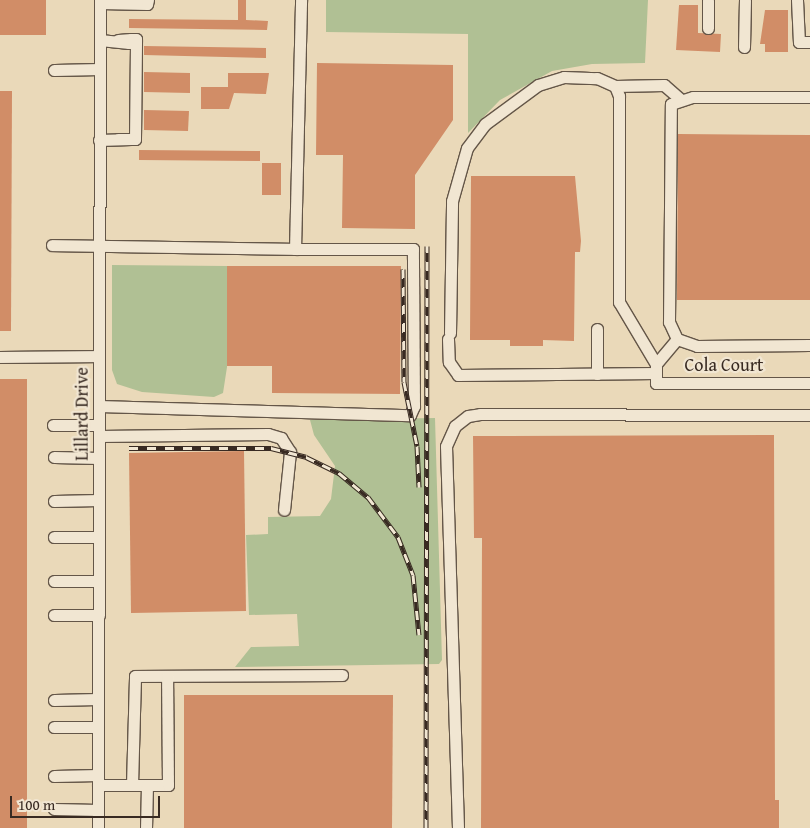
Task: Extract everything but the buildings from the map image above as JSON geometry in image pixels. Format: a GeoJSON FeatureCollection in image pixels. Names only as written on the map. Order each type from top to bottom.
{"type":"FeatureCollection","features":[{"type":"Feature","properties":{"kind":"street"},"geometry":{"type":"LineString","coordinates":[[100,2],[147,4],[148,0]]}},
{"type":"Feature","properties":{"kind":"street"},"geometry":{"type":"LineString","coordinates":[[296,249],[301,0]]}},
{"type":"Feature","properties":{"kind":"street"},"geometry":{"type":"LineString","coordinates":[[708,0],[708,28]]}},
{"type":"Feature","properties":{"kind":"street"},"geometry":{"type":"LineString","coordinates":[[744,0],[744,47]]}},
{"type":"Feature","properties":{"kind":"street"},"geometry":{"type":"LineString","coordinates":[[797,0],[804,23],[799,42],[810,42]]}},
{"type":"Feature","properties":{"kind":"street","name":"Lillard Drive"},"geometry":{"type":"LineString","coordinates":[[98,828],[100,2]]}},
{"type":"Feature","properties":{"kind":"street"},"geometry":{"type":"LineString","coordinates":[[100,40],[136,40],[135,139],[100,140]]}},
{"type":"Feature","properties":{"kind":"street"},"geometry":{"type":"LineString","coordinates":[[54,70],[100,69]]}},
{"type":"Feature","properties":{"kind":"street"},"geometry":{"type":"LineString","coordinates":[[656,369],[597,374],[458,375],[449,362],[452,201],[467,148],[485,124],[538,85],[576,76],[597,78],[615,86],[664,85],[679,98],[810,98]]}},
{"type":"Feature","properties":{"kind":"street"},"geometry":{"type":"LineString","coordinates":[[615,86],[618,302],[656,369]]}},
{"type":"Feature","properties":{"kind":"street"},"geometry":{"type":"LineString","coordinates":[[679,98],[668,113],[669,322],[677,339],[697,346],[810,345]]}},
{"type":"Feature","properties":{"kind":"street"},"geometry":{"type":"LineString","coordinates":[[52,245],[413,249],[414,406],[410,415],[99,406]]}},
{"type":"Feature","properties":{"kind":"street"},"geometry":{"type":"LineString","coordinates":[[597,329],[597,374]]}},
{"type":"Feature","properties":{"kind":"street"},"geometry":{"type":"LineString","coordinates":[[656,369],[677,339]]}},
{"type":"Feature","properties":{"kind":"street"},"geometry":{"type":"LineString","coordinates":[[0,357],[99,356]]}},
{"type":"Feature","properties":{"kind":"street","name":"Cola Court"},"geometry":{"type":"LineString","coordinates":[[656,369],[656,383],[810,383]]}},
{"type":"Feature","properties":{"kind":"street"},"geometry":{"type":"LineString","coordinates":[[458,828],[446,446],[455,426],[468,416],[480,414],[810,415]]}},
{"type":"Feature","properties":{"kind":"street"},"geometry":{"type":"LineString","coordinates":[[54,425],[99,430],[268,434],[281,438],[290,452],[284,510]]}},
{"type":"Feature","properties":{"kind":"street"},"geometry":{"type":"LineString","coordinates":[[54,457],[99,458]]}},
{"type":"Feature","properties":{"kind":"street"},"geometry":{"type":"LineString","coordinates":[[54,501],[99,500]]}},
{"type":"Feature","properties":{"kind":"street"},"geometry":{"type":"LineString","coordinates":[[54,537],[99,537]]}},
{"type":"Feature","properties":{"kind":"street"},"geometry":{"type":"LineString","coordinates":[[54,580],[99,581]]}},
{"type":"Feature","properties":{"kind":"street"},"geometry":{"type":"LineString","coordinates":[[54,615],[99,615]]}},
{"type":"Feature","properties":{"kind":"street"},"geometry":{"type":"LineString","coordinates":[[132,785],[135,676],[342,675]]}},
{"type":"Feature","properties":{"kind":"street"},"geometry":{"type":"LineString","coordinates":[[54,776],[132,785],[168,785],[168,676]]}},
{"type":"Feature","properties":{"kind":"street"},"geometry":{"type":"LineString","coordinates":[[54,700],[98,699]]}},
{"type":"Feature","properties":{"kind":"street"},"geometry":{"type":"LineString","coordinates":[[54,727],[98,727]]}},
{"type":"Feature","properties":{"kind":"street"},"geometry":{"type":"LineString","coordinates":[[146,785],[146,828]]}},
{"type":"Feature","properties":{"kind":"street"},"geometry":{"type":"LineString","coordinates":[[54,809],[98,810]]}},
{"type":"Feature","properties":{"kind":"green space"},"geometry":{"type":"Polygon","coordinates":[[[326,0],[648,0],[645,63],[592,64],[552,71],[500,100],[468,133],[468,34],[326,32],[326,0]]]}},
{"type":"Feature","properties":{"kind":"green space"},"geometry":{"type":"Polygon","coordinates":[[[112,265],[227,266],[227,367],[223,393],[214,397],[142,392],[117,384],[112,370],[112,265]]]}},
{"type":"Feature","properties":{"kind":"green space"},"geometry":{"type":"Polygon","coordinates":[[[435,418],[442,660],[439,664],[235,667],[251,647],[299,646],[297,614],[249,615],[246,535],[268,534],[268,517],[320,516],[331,499],[335,466],[314,435],[310,420],[435,418]]]}},
{"type":"Feature","properties":{"kind":"railway"},"geometry":{"type":"LineString","coordinates":[[426,828],[427,246]]}},
{"type":"Feature","properties":{"kind":"railway"},"geometry":{"type":"LineString","coordinates":[[403,269],[404,382],[417,446],[419,487]]}},
{"type":"Feature","properties":{"kind":"railway"},"geometry":{"type":"LineString","coordinates":[[129,448],[271,448],[306,457],[339,473],[368,497],[398,537],[413,575],[419,635]]}}]}
